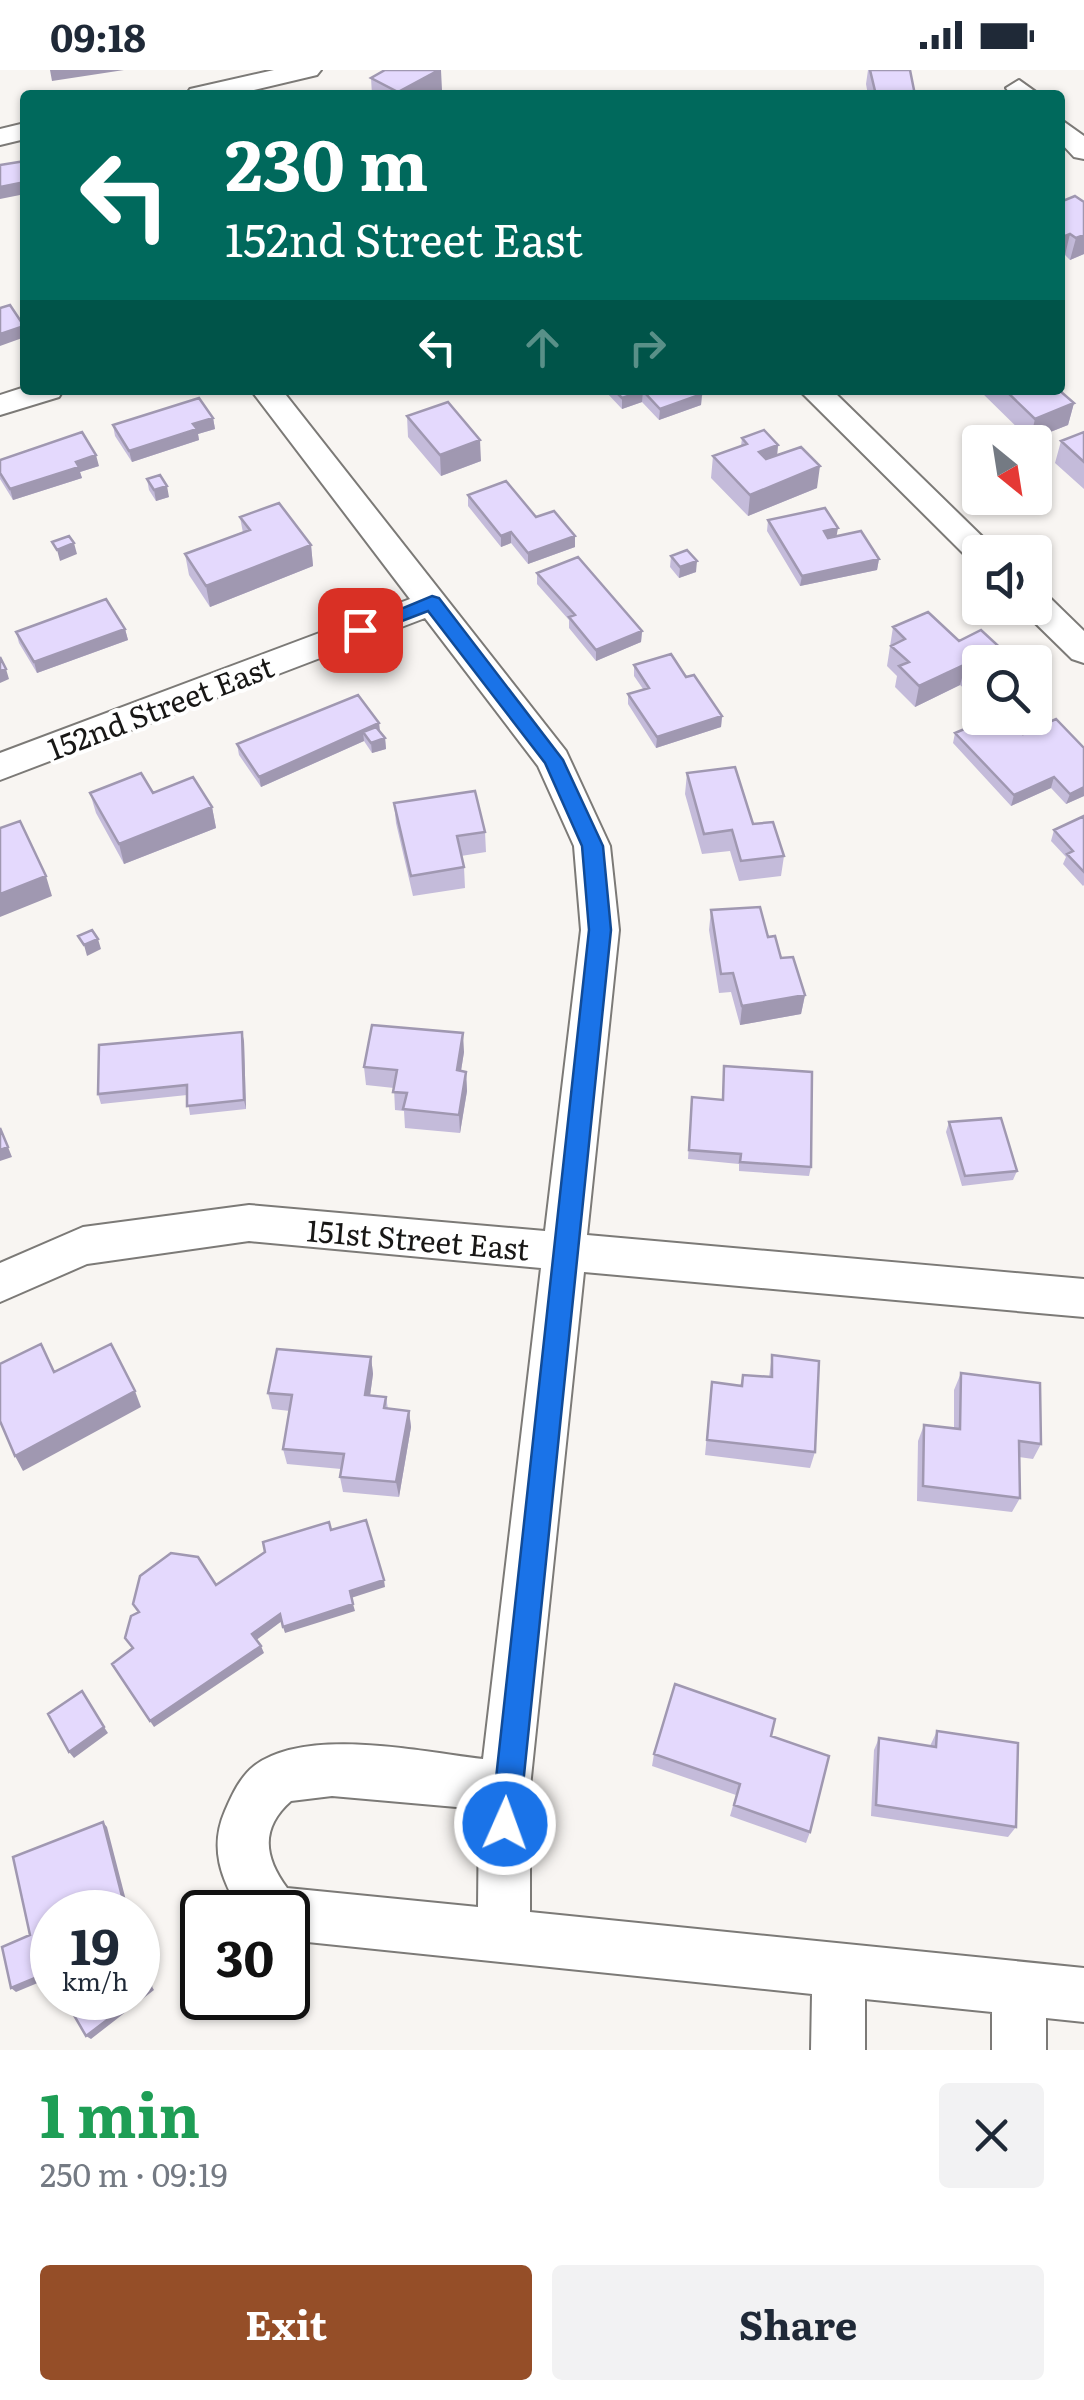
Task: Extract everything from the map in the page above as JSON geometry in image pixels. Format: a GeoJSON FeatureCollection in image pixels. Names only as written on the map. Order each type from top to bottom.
{"type":"FeatureCollection","features":[{"type":"Feature","properties":{"kind":"street"},"geometry":{"type":"LineString","coordinates":[[221,90],[308,70]]}},
{"type":"Feature","properties":{"kind":"street"},"geometry":{"type":"LineString","coordinates":[[1065,133],[1084,151]]}},
{"type":"Feature","properties":{"kind":"street"},"geometry":{"type":"LineString","coordinates":[[0,406],[33,395]]}},
{"type":"Feature","properties":{"kind":"street"},"geometry":{"type":"LineString","coordinates":[[270,395],[553,760],[592,846],[600,930],[506,1787],[504,1934]]}},
{"type":"Feature","properties":{"kind":"street"},"geometry":{"type":"LineString","coordinates":[[819,395],[964,535]]}},
{"type":"Feature","properties":{"kind":"street","name":"152nd Street East"},"geometry":{"type":"LineString","coordinates":[[0,767],[432,603]]}},
{"type":"Feature","properties":{"kind":"street"},"geometry":{"type":"LineString","coordinates":[[1052,619],[1084,650]]}},
{"type":"Feature","properties":{"kind":"street","name":"151st Street East"},"geometry":{"type":"LineString","coordinates":[[0,1284],[84,1246],[249,1224],[1084,1298]]}},
{"type":"Feature","properties":{"kind":"street"},"geometry":{"type":"LineString","coordinates":[[255,1890],[241,1852],[244,1824],[260,1794],[283,1778],[327,1771],[506,1787]]}},
{"type":"Feature","properties":{"kind":"street"},"geometry":{"type":"LineString","coordinates":[[310,1916],[1019,1992],[1084,1995]]}},
{"type":"Feature","properties":{"kind":"street"},"geometry":{"type":"LineString","coordinates":[[838,2050],[839,1973]]}},
{"type":"Feature","properties":{"kind":"street"},"geometry":{"type":"LineString","coordinates":[[1019,1992],[1019,2050]]}},
{"type":"Feature","properties":{"kind":"building"},"geometry":{"type":"Polygon","coordinates":[[[385,70],[439,70],[402,90],[371,78],[385,70]]]}},
{"type":"Feature","properties":{"kind":"building"},"geometry":{"type":"Polygon","coordinates":[[[870,70],[910,70],[914,90],[875,90],[870,70]]]}},
{"type":"Feature","properties":{"kind":"building"},"geometry":{"type":"Polygon","coordinates":[[[20,162],[20,183],[0,187],[0,165],[20,162]]]}},
{"type":"Feature","properties":{"kind":"building"},"geometry":{"type":"Polygon","coordinates":[[[1075,196],[1084,202],[1084,235],[1065,236],[1065,200],[1075,196]]]}},
{"type":"Feature","properties":{"kind":"building"},"geometry":{"type":"Polygon","coordinates":[[[10,305],[20,327],[0,334],[0,308],[10,305]]]}},
{"type":"Feature","properties":{"kind":"building"},"geometry":{"type":"Polygon","coordinates":[[[647,395],[699,395],[660,409],[647,395]]]}},
{"type":"Feature","properties":{"kind":"building"},"geometry":{"type":"Polygon","coordinates":[[[1010,395],[1065,395],[1074,403],[1035,419],[1010,395]]]}},
{"type":"Feature","properties":{"kind":"building"},"geometry":{"type":"Polygon","coordinates":[[[199,398],[213,418],[193,424],[197,429],[129,451],[113,425],[199,398]]]}},
{"type":"Feature","properties":{"kind":"building"},"geometry":{"type":"Polygon","coordinates":[[[448,402],[480,440],[440,455],[407,416],[448,402]]]}},
{"type":"Feature","properties":{"kind":"building"},"geometry":{"type":"Polygon","coordinates":[[[764,430],[778,445],[759,452],[766,459],[801,447],[820,466],[750,495],[713,456],[747,444],[742,438],[764,430]]]}},
{"type":"Feature","properties":{"kind":"building"},"geometry":{"type":"Polygon","coordinates":[[[82,432],[96,455],[76,462],[79,467],[10,489],[0,473],[0,460],[82,432]]]}},
{"type":"Feature","properties":{"kind":"building"},"geometry":{"type":"Polygon","coordinates":[[[1084,432],[1084,462],[1061,441],[1084,432]]]}},
{"type":"Feature","properties":{"kind":"building"},"geometry":{"type":"Polygon","coordinates":[[[160,475],[167,486],[154,490],[147,479],[160,475]]]}},
{"type":"Feature","properties":{"kind":"building"},"geometry":{"type":"Polygon","coordinates":[[[506,481],[536,517],[554,511],[575,536],[528,553],[511,532],[501,536],[468,495],[506,481]]]}},
{"type":"Feature","properties":{"kind":"building"},"geometry":{"type":"Polygon","coordinates":[[[279,503],[311,545],[206,586],[185,554],[250,530],[240,517],[279,503]]]}},
{"type":"Feature","properties":{"kind":"building"},"geometry":{"type":"Polygon","coordinates":[[[825,508],[838,528],[824,531],[828,538],[861,531],[879,559],[802,576],[768,520],[825,508]]]}},
{"type":"Feature","properties":{"kind":"building"},"geometry":{"type":"Polygon","coordinates":[[[69,536],[74,543],[57,550],[52,542],[69,536]]]}},
{"type":"Feature","properties":{"kind":"building"},"geometry":{"type":"Polygon","coordinates":[[[687,550],[697,561],[680,567],[671,556],[687,550]]]}},
{"type":"Feature","properties":{"kind":"building"},"geometry":{"type":"Polygon","coordinates":[[[578,557],[642,631],[596,650],[569,617],[575,615],[537,573],[578,557]]]}},
{"type":"Feature","properties":{"kind":"building"},"geometry":{"type":"Polygon","coordinates":[[[106,599],[125,629],[34,662],[16,632],[106,599]]]}},
{"type":"Feature","properties":{"kind":"building"},"geometry":{"type":"Polygon","coordinates":[[[928,612],[959,641],[981,630],[997,645],[962,645],[962,666],[919,686],[899,666],[909,662],[891,646],[905,639],[893,627],[928,612]]]}},
{"type":"Feature","properties":{"kind":"building"},"geometry":{"type":"Polygon","coordinates":[[[671,654],[686,677],[694,675],[722,716],[657,737],[628,694],[649,688],[634,665],[671,654]]]}},
{"type":"Feature","properties":{"kind":"building"},"geometry":{"type":"Polygon","coordinates":[[[358,695],[379,723],[259,777],[237,744],[358,695]]]}},
{"type":"Feature","properties":{"kind":"building"},"geometry":{"type":"Polygon","coordinates":[[[1056,719],[1084,748],[1084,787],[1070,794],[1054,777],[1014,795],[955,733],[962,730],[962,735],[1052,735],[1052,721],[1056,719]]]}},
{"type":"Feature","properties":{"kind":"building"},"geometry":{"type":"Polygon","coordinates":[[[376,727],[385,738],[371,743],[363,732],[376,727]]]}},
{"type":"Feature","properties":{"kind":"building"},"geometry":{"type":"Polygon","coordinates":[[[735,767],[753,824],[773,822],[784,856],[741,861],[732,830],[704,834],[687,773],[735,767]]]}},
{"type":"Feature","properties":{"kind":"building"},"geometry":{"type":"Polygon","coordinates":[[[141,773],[153,793],[193,777],[212,807],[119,844],[90,793],[141,773]]]}},
{"type":"Feature","properties":{"kind":"building"},"geometry":{"type":"Polygon","coordinates":[[[475,791],[485,832],[457,836],[464,867],[411,876],[394,803],[475,791]]]}},
{"type":"Feature","properties":{"kind":"building"},"geometry":{"type":"Polygon","coordinates":[[[1084,816],[1084,872],[1067,854],[1073,851],[1054,830],[1084,816]]]}},
{"type":"Feature","properties":{"kind":"building"},"geometry":{"type":"Polygon","coordinates":[[[20,821],[46,876],[0,894],[0,828],[20,821]]]}},
{"type":"Feature","properties":{"kind":"building"},"geometry":{"type":"Polygon","coordinates":[[[760,907],[768,937],[775,936],[781,958],[793,957],[805,995],[742,1006],[733,973],[721,974],[711,910],[760,907]]]}},
{"type":"Feature","properties":{"kind":"building"},"geometry":{"type":"Polygon","coordinates":[[[92,930],[98,939],[84,945],[78,936],[92,930]]]}},
{"type":"Feature","properties":{"kind":"building"},"geometry":{"type":"Polygon","coordinates":[[[372,1025],[463,1033],[457,1070],[466,1072],[459,1115],[403,1109],[407,1093],[393,1092],[397,1070],[364,1067],[372,1025]]]}},
{"type":"Feature","properties":{"kind":"building"},"geometry":{"type":"Polygon","coordinates":[[[242,1032],[244,1100],[187,1106],[187,1085],[98,1094],[99,1045],[242,1032]]]}},
{"type":"Feature","properties":{"kind":"building"},"geometry":{"type":"Polygon","coordinates":[[[724,1066],[812,1072],[811,1167],[740,1162],[741,1154],[689,1150],[692,1097],[723,1100],[724,1066]]]}},
{"type":"Feature","properties":{"kind":"building"},"geometry":{"type":"Polygon","coordinates":[[[1001,1118],[1017,1171],[965,1176],[949,1122],[1001,1118]]]}},
{"type":"Feature","properties":{"kind":"building"},"geometry":{"type":"Polygon","coordinates":[[[0,1128],[8,1147],[0,1150],[0,1128]]]}},
{"type":"Feature","properties":{"kind":"building"},"geometry":{"type":"Polygon","coordinates":[[[41,1344],[54,1372],[111,1344],[135,1391],[15,1456],[0,1421],[0,1364],[41,1344]]]}},
{"type":"Feature","properties":{"kind":"building"},"geometry":{"type":"Polygon","coordinates":[[[277,1349],[371,1357],[365,1395],[386,1397],[384,1408],[409,1411],[396,1482],[340,1477],[344,1454],[283,1449],[292,1395],[268,1393],[277,1349]]]}},
{"type":"Feature","properties":{"kind":"building"},"geometry":{"type":"Polygon","coordinates":[[[772,1355],[819,1361],[815,1452],[707,1440],[712,1382],[742,1386],[743,1375],[772,1377],[772,1355]]]}},
{"type":"Feature","properties":{"kind":"building"},"geometry":{"type":"Polygon","coordinates":[[[961,1373],[1040,1383],[1041,1444],[1019,1441],[1020,1498],[923,1486],[924,1425],[960,1429],[961,1373]]]}},
{"type":"Feature","properties":{"kind":"building"},"geometry":{"type":"Polygon","coordinates":[[[366,1520],[384,1580],[350,1591],[353,1604],[283,1627],[280,1614],[252,1634],[261,1646],[150,1721],[112,1664],[133,1648],[125,1638],[131,1616],[139,1612],[133,1604],[140,1576],[171,1553],[198,1557],[216,1585],[265,1552],[263,1542],[329,1522],[331,1530],[366,1520]]]}},
{"type":"Feature","properties":{"kind":"building"},"geometry":{"type":"Polygon","coordinates":[[[675,1684],[775,1719],[771,1736],[829,1756],[810,1832],[734,1805],[740,1784],[654,1754],[675,1684]]]}},
{"type":"Feature","properties":{"kind":"building"},"geometry":{"type":"Polygon","coordinates":[[[82,1691],[104,1727],[69,1752],[48,1714],[82,1691]]]}},
{"type":"Feature","properties":{"kind":"building"},"geometry":{"type":"Polygon","coordinates":[[[937,1731],[1018,1743],[1016,1827],[876,1805],[879,1738],[936,1747],[937,1731]]]}},
{"type":"Feature","properties":{"kind":"building"},"geometry":{"type":"Polygon","coordinates":[[[103,1822],[120,1890],[30,1890],[30,1935],[13,1857],[103,1822]]]}},
{"type":"Feature","properties":{"kind":"building"},"geometry":{"type":"Polygon","coordinates":[[[30,1935],[30,1980],[11,1988],[2,1947],[30,1935]]]}},
{"type":"Feature","properties":{"kind":"building"},"geometry":{"type":"Polygon","coordinates":[[[77,2020],[107,2020],[86,2036],[77,2020]]]}},
{"type":"Feature","properties":{"kind":"route"},"geometry":{"type":"LineString","coordinates":[[360,630],[432,603],[553,760],[592,846],[600,930],[505,1824]]}}]}
